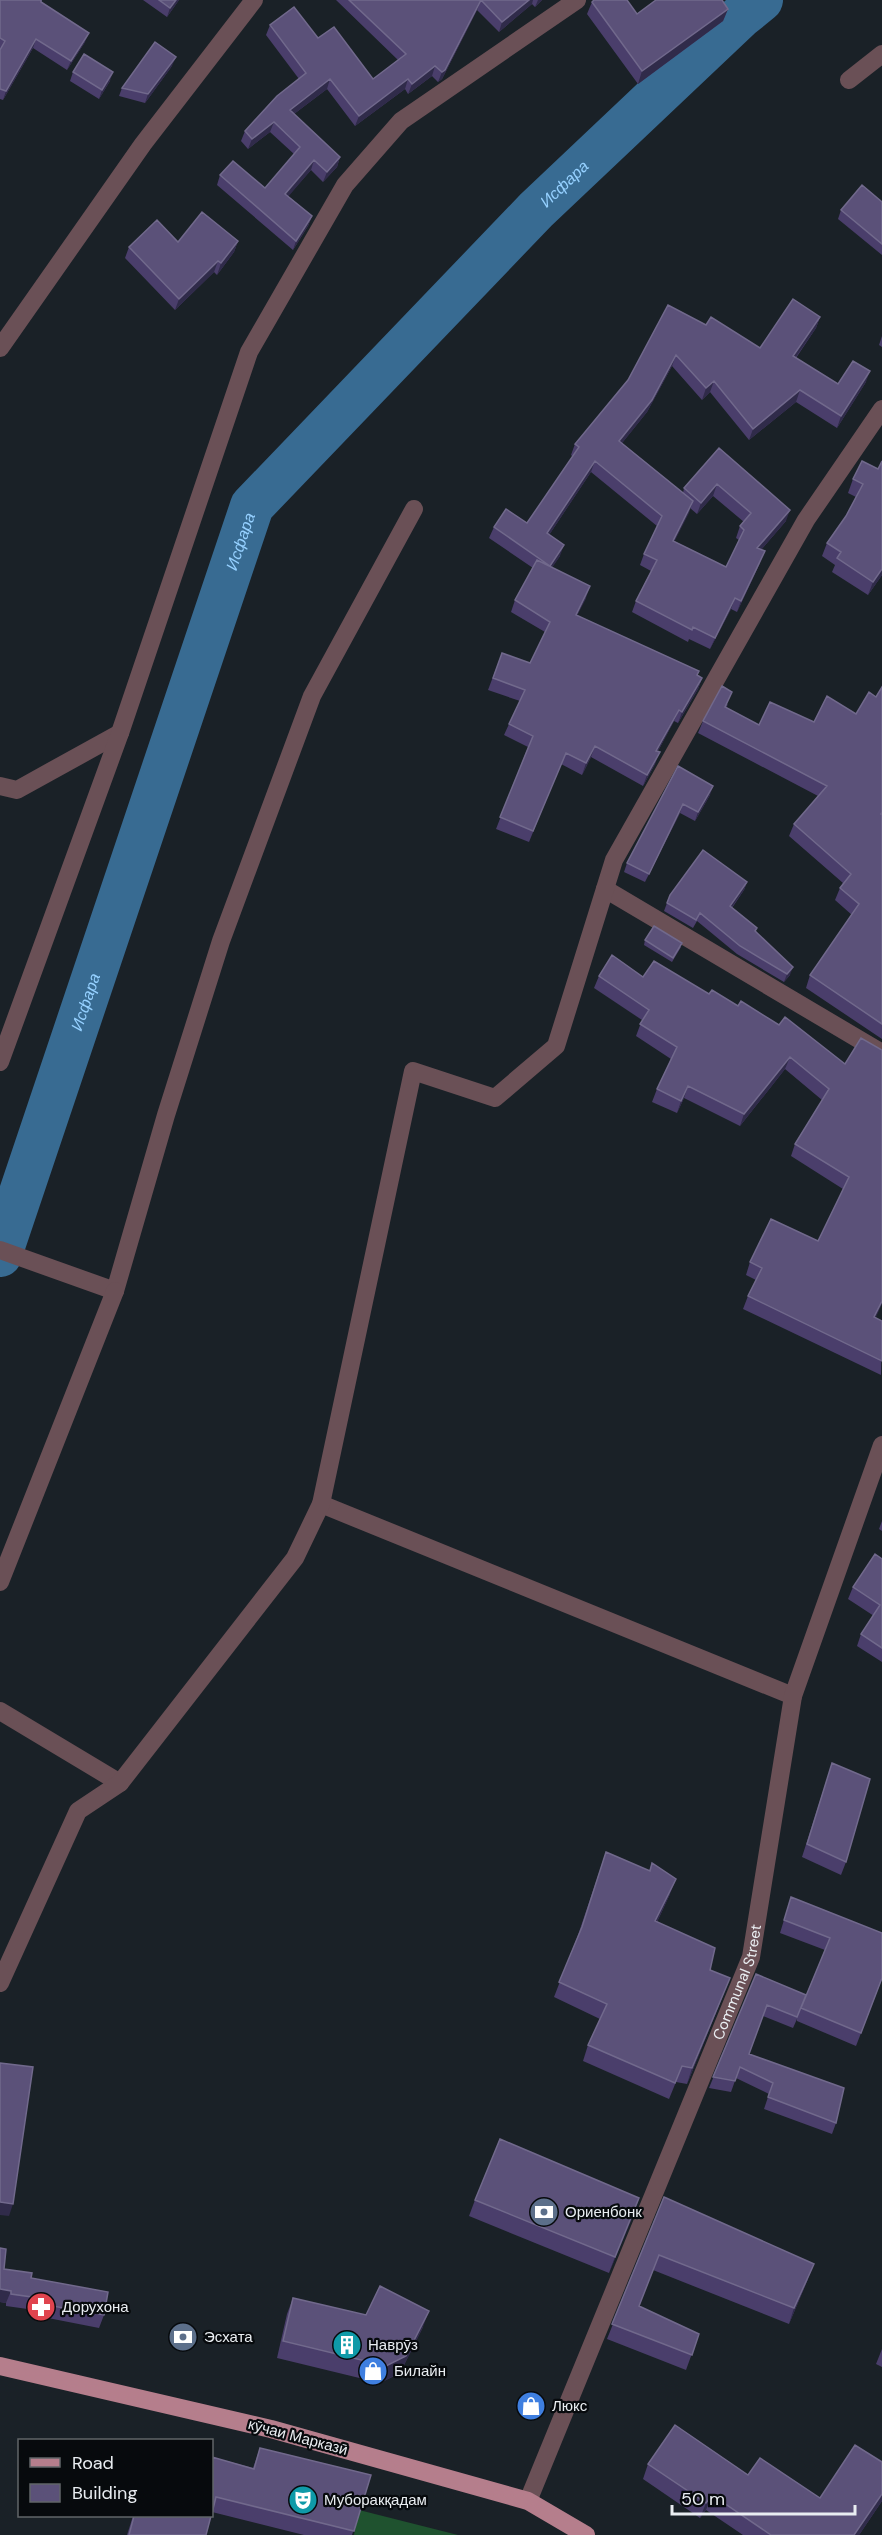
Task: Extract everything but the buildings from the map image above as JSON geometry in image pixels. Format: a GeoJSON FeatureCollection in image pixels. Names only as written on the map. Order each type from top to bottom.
{"type":"FeatureCollection","features":[{"type":"Feature","properties":{"kind":"main road","name":"кӯчаи Марказӣ"},"geometry":{"type":"LineString","coordinates":[[0,2366],[271,2429],[528,2501],[586,2535]]}},
{"type":"Feature","properties":{"kind":"street"},"geometry":{"type":"LineString","coordinates":[[0,348],[143,144],[254,0]]}},
{"type":"Feature","properties":{"kind":"street"},"geometry":{"type":"LineString","coordinates":[[0,1062],[120,733],[249,352],[345,185],[401,121],[577,0]]}},
{"type":"Feature","properties":{"kind":"street"},"geometry":{"type":"LineString","coordinates":[[849,80],[882,54]]}},
{"type":"Feature","properties":{"kind":"street"},"geometry":{"type":"LineString","coordinates":[[0,1983],[78,1811],[120,1783],[295,1558],[321,1504],[412,1071],[495,1098],[556,1046],[614,860],[806,520],[882,409]]}},
{"type":"Feature","properties":{"kind":"street"},"geometry":{"type":"LineString","coordinates":[[0,1582],[115,1291],[166,1115],[221,941],[312,696],[414,509]]}},
{"type":"Feature","properties":{"kind":"street"},"geometry":{"type":"LineString","coordinates":[[0,786],[17,790],[120,733]]}},
{"type":"Feature","properties":{"kind":"street"},"geometry":{"type":"LineString","coordinates":[[605,889],[882,1053]]}},
{"type":"Feature","properties":{"kind":"street"},"geometry":{"type":"LineString","coordinates":[[0,1250],[115,1291]]}},
{"type":"Feature","properties":{"kind":"street","name":"Communal Street"},"geometry":{"type":"LineString","coordinates":[[528,2501],[751,1957],[793,1696],[882,1445]]}},
{"type":"Feature","properties":{"kind":"street"},"geometry":{"type":"LineString","coordinates":[[321,1504],[793,1696]]}},
{"type":"Feature","properties":{"kind":"street"},"geometry":{"type":"LineString","coordinates":[[0,1711],[120,1783]]}},
{"type":"Feature","properties":{"kind":"green space"},"geometry":{"type":"Polygon","coordinates":[[[359,2510],[458,2535],[354,2535],[359,2510]]]}},
{"type":"Feature","properties":{"kind":"waterway","name":"Исфара"},"geometry":{"type":"LineString","coordinates":[[0,1255],[252,506],[536,210],[740,17],[761,0]]}},
{"type":"Feature","properties":{"kind":"place","name":"Ориенбонк"},"geometry":{"type":"Point","coordinates":[544,2212]}},
{"type":"Feature","properties":{"kind":"place","name":"Дорухона"},"geometry":{"type":"Point","coordinates":[41,2307]}},
{"type":"Feature","properties":{"kind":"place","name":"Эсхата"},"geometry":{"type":"Point","coordinates":[183,2337]}},
{"type":"Feature","properties":{"kind":"place","name":"Наврӯз"},"geometry":{"type":"Point","coordinates":[347,2345]}},
{"type":"Feature","properties":{"kind":"place","name":"Билайн"},"geometry":{"type":"Point","coordinates":[373,2371]}},
{"type":"Feature","properties":{"kind":"place","name":"Люкс"},"geometry":{"type":"Point","coordinates":[531,2406]}},
{"type":"Feature","properties":{"kind":"place","name":"Муборакқадам"},"geometry":{"type":"Point","coordinates":[303,2500]}}]}
